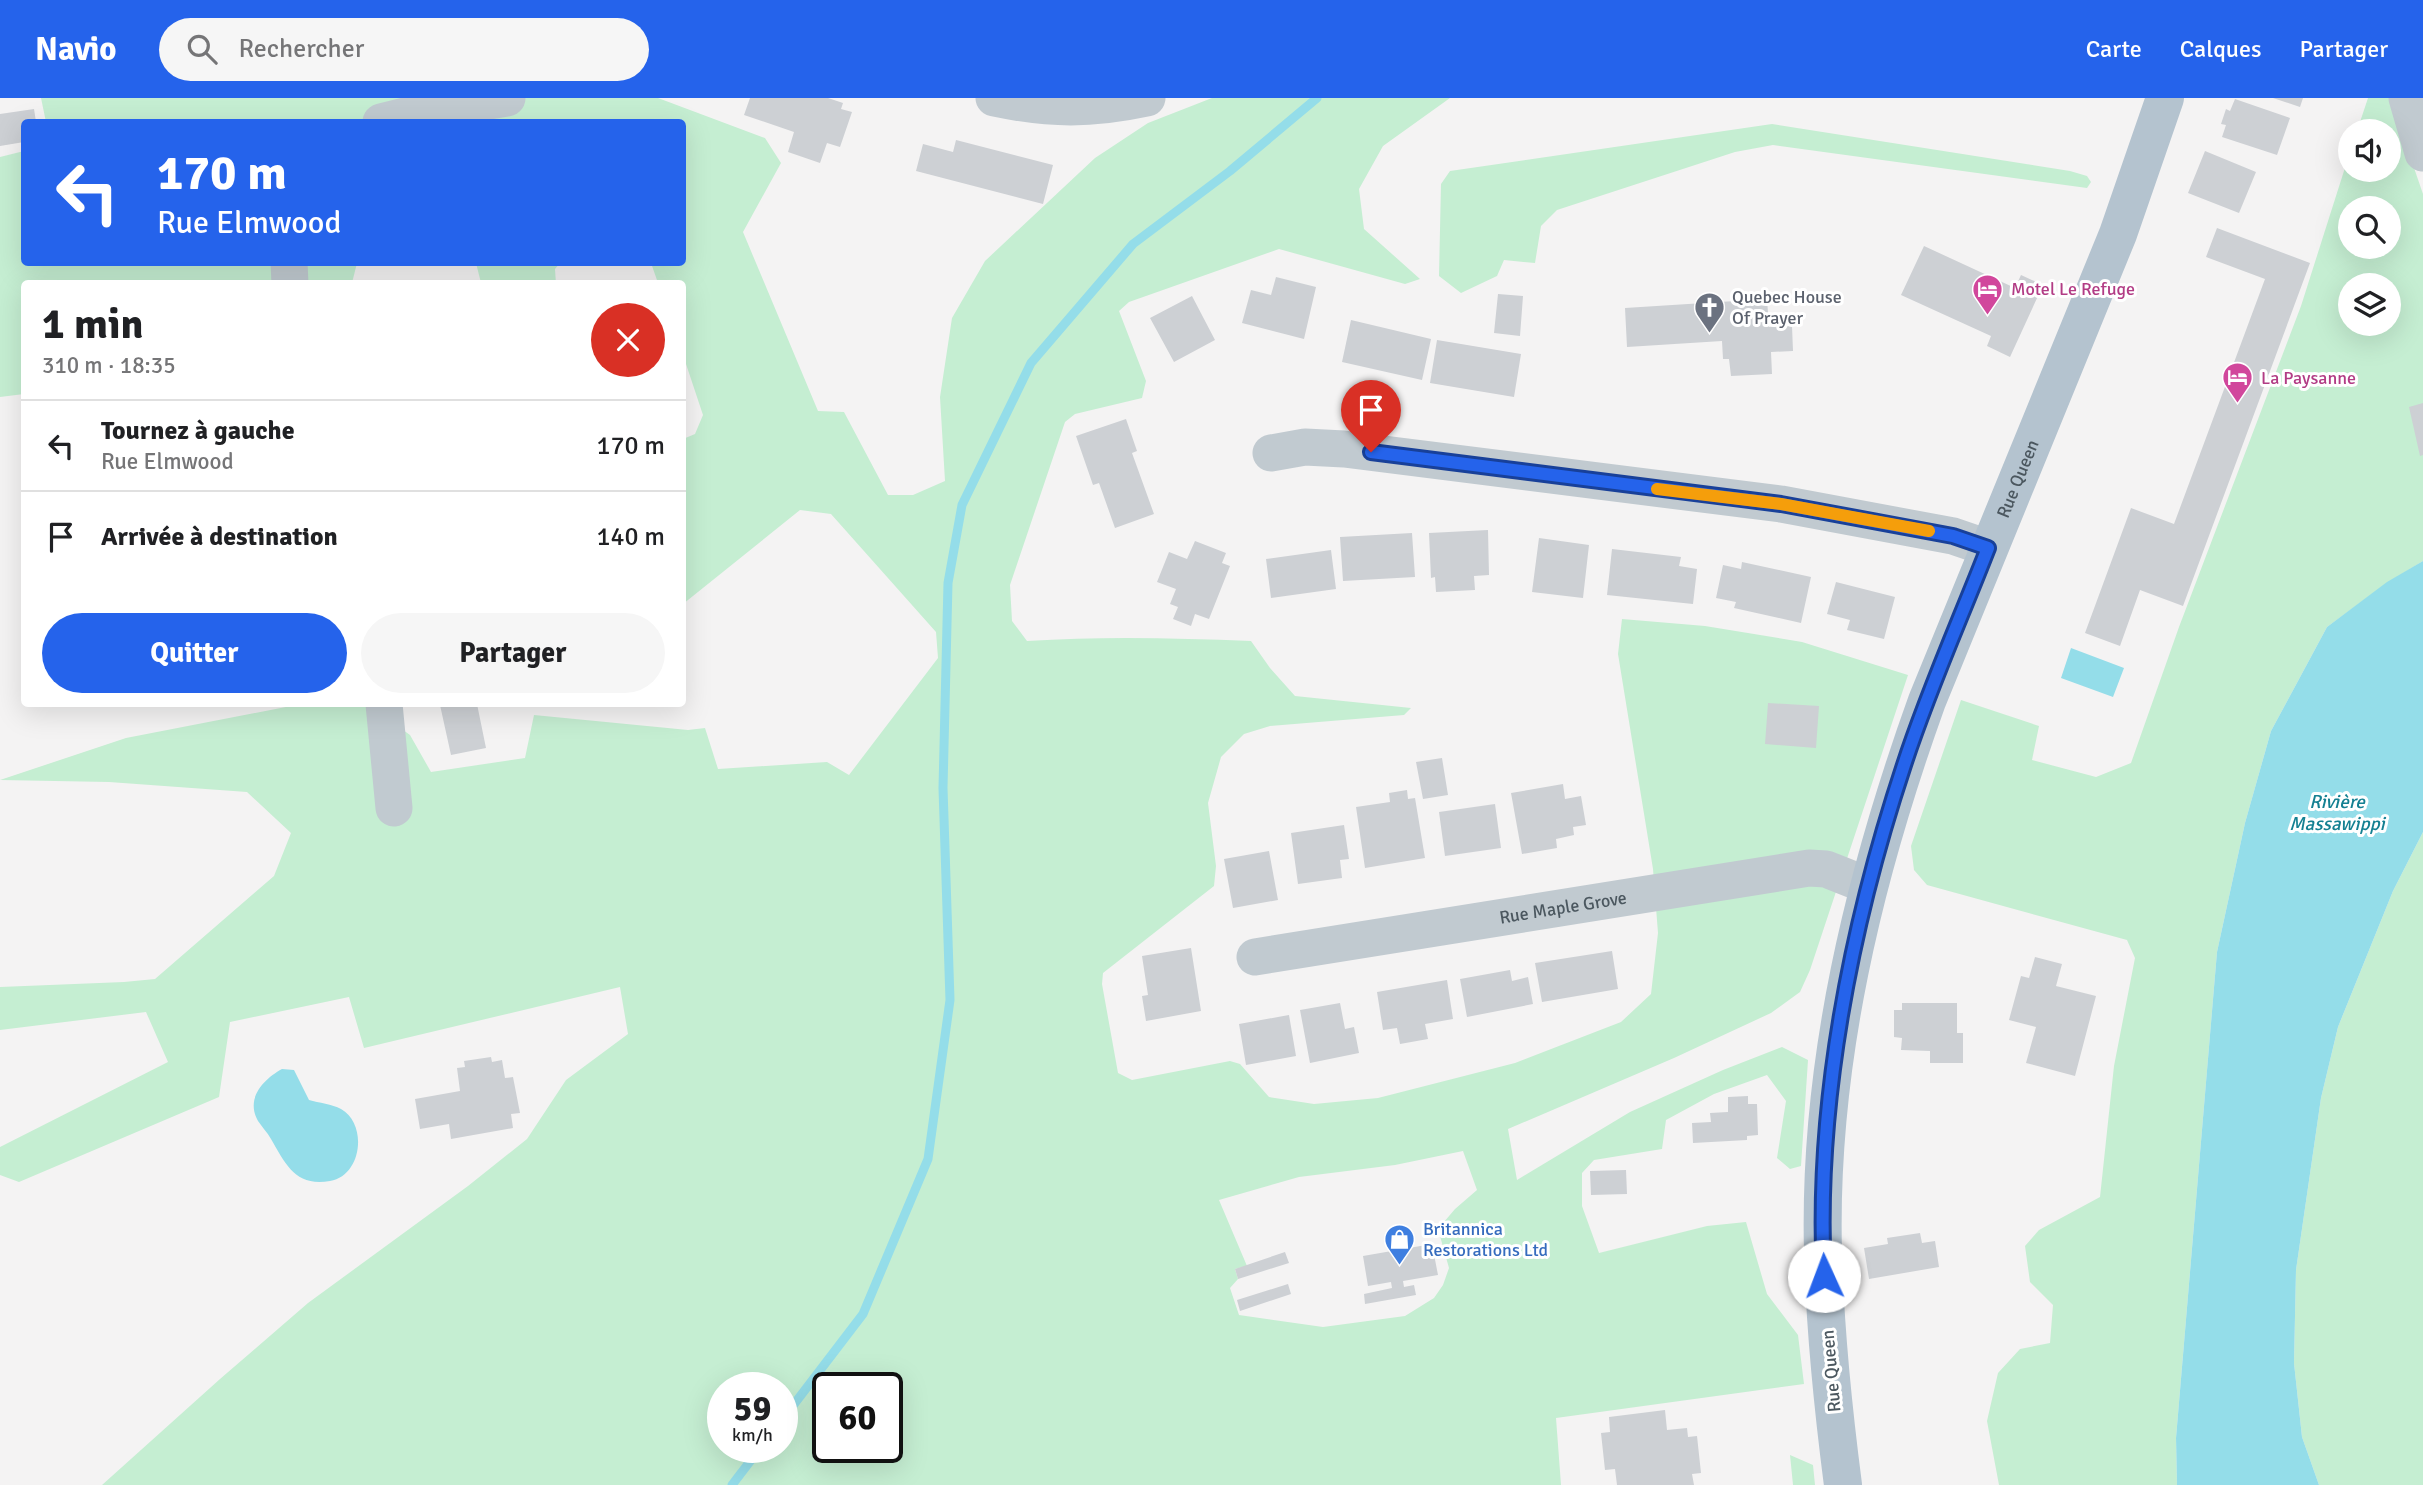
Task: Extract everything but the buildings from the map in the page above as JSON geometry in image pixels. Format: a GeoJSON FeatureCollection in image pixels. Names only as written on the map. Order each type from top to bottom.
{"type":"FeatureCollection","features":[{"type":"Feature","properties":{"kind":"main road","name":"Rue Queen"},"geometry":{"type":"LineString","coordinates":[[1843,1485],[1828,1352],[1823,1250],[1825,1179],[1829,1105],[1842,1019],[1868,886],[1904,765],[1988,548],[2113,246],[2165,98]]}},
{"type":"Feature","properties":{"kind":"street"},"geometry":{"type":"LineString","coordinates":[[393,119],[507,98]]}},
{"type":"Feature","properties":{"kind":"street"},"geometry":{"type":"LineString","coordinates":[[994,98],[1059,108],[1097,108],[1125,100]]}},
{"type":"Feature","properties":{"kind":"street"},"geometry":{"type":"LineString","coordinates":[[2407,98],[2423,153]]}},
{"type":"Feature","properties":{"kind":"street"},"geometry":{"type":"LineString","coordinates":[[1271,453],[1305,447],[1344,449],[1781,504],[1953,536],[1988,548]]}},
{"type":"Feature","properties":{"kind":"street"},"geometry":{"type":"LineString","coordinates":[[384,707],[394,807]]}},
{"type":"Feature","properties":{"kind":"street","name":"Rue Maple Grove"},"geometry":{"type":"LineString","coordinates":[[1255,957],[1809,868],[1826,869],[1868,886]]}},
{"type":"Feature","properties":{"kind":"green space"},"geometry":{"type":"Polygon","coordinates":[[[41,98],[658,98],[765,138],[781,163],[743,232],[818,411],[844,412],[888,495],[913,495],[945,481],[940,397],[952,318],[985,261],[1095,158],[1148,123],[1212,98],[1450,98],[1383,146],[1359,189],[1364,229],[1420,279],[1405,284],[1279,249],[1129,302],[1119,311],[1146,381],[1142,398],[1075,414],[1065,422],[1010,585],[1012,621],[1027,641],[1139,638],[1251,641],[1295,696],[1411,708],[1404,715],[1270,726],[1244,734],[1221,757],[1208,803],[1216,866],[1214,886],[1103,973],[1102,984],[1118,1073],[1132,1080],[1230,1061],[1240,1064],[1269,1097],[1314,1104],[1378,1098],[1515,1063],[1621,1022],[1651,994],[1658,933],[1653,869],[1618,654],[1622,619],[1705,626],[1802,642],[1908,675],[1810,970],[1800,992],[1771,1013],[1508,1129],[1517,1180],[1630,1112],[1723,1070],[1782,1047],[1808,1060],[1801,1166],[1790,1169],[1777,1158],[1786,1101],[1767,1075],[1714,1094],[1666,1120],[1662,1149],[1594,1160],[1582,1173],[1582,1206],[1599,1253],[1707,1226],[1746,1222],[1767,1294],[1798,1335],[1804,1384],[1556,1418],[1561,1485],[102,1485],[308,1303],[468,1186],[527,1139],[566,1080],[628,1034],[620,987],[364,1048],[349,997],[230,1022],[219,1097],[19,1182],[0,1175],[0,1147],[168,1062],[146,1012],[0,1030],[0,987],[155,979],[274,876],[291,833],[247,792],[109,782],[0,780],[126,738],[286,707],[371,707],[410,735],[431,772],[525,758],[534,715],[688,730],[705,728],[718,769],[827,762],[849,775],[938,658],[936,632],[831,514],[800,510],[686,602],[686,438],[695,434],[703,415],[686,364],[686,280],[657,280],[652,266],[686,266],[686,119],[45,119],[41,98]],[[1463,1151],[1395,1165],[1299,1177],[1219,1200],[1247,1266],[1235,1269],[1238,1279],[1230,1288],[1239,1315],[1323,1327],[1405,1316],[1434,1298],[1443,1285],[1449,1268],[1438,1229],[1455,1209],[1477,1190],[1463,1151]]]}},
{"type":"Feature","properties":{"kind":"green space"},"geometry":{"type":"Polygon","coordinates":[[[2368,98],[2390,98],[2397,119],[2361,119],[2368,98]]]}},
{"type":"Feature","properties":{"kind":"green space"},"geometry":{"type":"Polygon","coordinates":[[[1772,124],[2070,171],[2087,176],[2091,182],[2087,188],[1773,145],[1735,152],[1557,210],[1541,226],[1535,263],[1504,260],[1497,276],[1461,293],[1439,276],[1441,184],[1450,171],[1772,124]]]}},
{"type":"Feature","properties":{"kind":"green space"},"geometry":{"type":"Polygon","coordinates":[[[2401,130],[2423,194],[2423,561],[2387,583],[2327,627],[2271,731],[2245,823],[2217,952],[2176,1438],[2177,1485],[1999,1485],[1987,1421],[1998,1373],[2020,1349],[2050,1343],[2053,1305],[2030,1282],[2025,1246],[2039,1230],[2100,1197],[2114,1066],[2135,958],[2127,940],[1927,885],[1914,870],[1911,846],[1961,700],[2039,726],[2032,760],[2096,777],[2131,763],[2179,627],[2301,306],[2340,182],[2401,182],[2401,130]]]}},
{"type":"Feature","properties":{"kind":"green space"},"geometry":{"type":"Polygon","coordinates":[[[21,152],[21,266],[356,266],[353,280],[21,280],[21,394],[0,397],[0,157],[21,152]]]}},
{"type":"Feature","properties":{"kind":"green space"},"geometry":{"type":"Polygon","coordinates":[[[477,266],[558,266],[555,269],[556,280],[480,280],[477,266]]]}},
{"type":"Feature","properties":{"kind":"green space"},"geometry":{"type":"Polygon","coordinates":[[[2423,832],[2423,1485],[2319,1485],[2302,1437],[2294,1363],[2296,1270],[2321,1098],[2338,1027],[2393,891],[2423,832]]]}},
{"type":"Feature","properties":{"kind":"green space"},"geometry":{"type":"Polygon","coordinates":[[[1790,1455],[1813,1465],[1815,1485],[1793,1485],[1790,1455]]]}},
{"type":"Feature","properties":{"kind":"water","name":"Rivière Massawippi"},"geometry":{"type":"Polygon","coordinates":[[[2423,561],[2423,832],[2393,891],[2338,1027],[2321,1098],[2296,1270],[2294,1363],[2302,1437],[2319,1485],[2177,1485],[2176,1438],[2217,952],[2245,823],[2271,731],[2327,627],[2387,582],[2423,561]]]}},
{"type":"Feature","properties":{"kind":"water"},"geometry":{"type":"Polygon","coordinates":[[[2071,648],[2124,668],[2113,697],[2061,678],[2071,648]]]}},
{"type":"Feature","properties":{"kind":"water"},"geometry":{"type":"Polygon","coordinates":[[[282,1069],[294,1070],[309,1100],[341,1109],[350,1116],[358,1137],[358,1149],[349,1170],[341,1177],[318,1182],[300,1177],[287,1165],[258,1121],[254,1105],[258,1090],[282,1069]]]}},
{"type":"Feature","properties":{"kind":"waterway"},"geometry":{"type":"LineString","coordinates":[[798,1399],[863,1314],[928,1159],[950,1000],[943,788],[948,583],[962,505],[1031,363],[1133,244],[1230,171],[1317,98]]}},
{"type":"Feature","properties":{"kind":"waterway"},"geometry":{"type":"LineString","coordinates":[[732,1485],[749,1463]]}},
{"type":"Feature","properties":{"kind":"slow traffic"},"geometry":{"type":"LineString","coordinates":[[1657,489],[1781,504],[1929,531]]}},
{"type":"Feature","properties":{"kind":"place","name":"Motel Le Refuge"},"geometry":{"type":"Point","coordinates":[1988,316]}},
{"type":"Feature","properties":{"kind":"place","name":"Quebec House Of Prayer"},"geometry":{"type":"Point","coordinates":[1709,334]}},
{"type":"Feature","properties":{"kind":"place","name":"La Paysanne"},"geometry":{"type":"Point","coordinates":[2238,405]}},
{"type":"Feature","properties":{"kind":"place","name":"Britannica Restorations Ltd"},"geometry":{"type":"Point","coordinates":[1400,1266]}},
{"type":"Feature","properties":{"kind":"route"},"geometry":{"type":"LineString","coordinates":[[1371,452],[1781,504],[1953,536],[1988,548],[1904,765],[1868,886],[1842,1019],[1829,1105],[1824,1276]]}}]}
